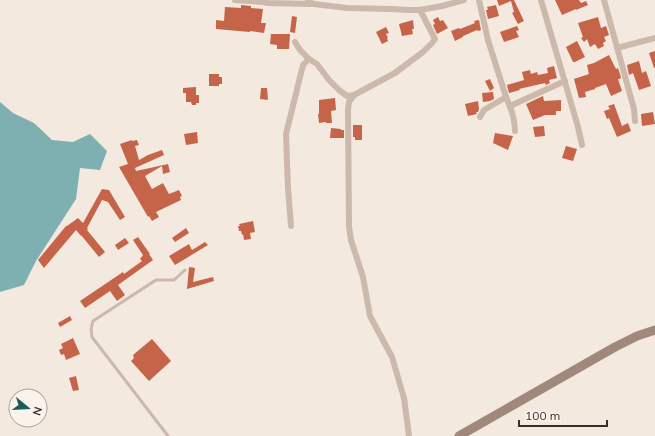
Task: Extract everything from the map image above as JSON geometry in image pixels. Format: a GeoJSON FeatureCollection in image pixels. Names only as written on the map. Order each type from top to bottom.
{"type":"FeatureCollection","features":[{"type":"Feature","properties":{"kind":"main road"},"geometry":{"type":"LineString","coordinates":[[459,436],[615,348],[638,336],[655,330]]}},
{"type":"Feature","properties":{"kind":"street"},"geometry":{"type":"LineString","coordinates":[[235,0],[261,1],[268,3],[314,4],[347,8],[409,10],[420,10],[464,0]]}},
{"type":"Feature","properties":{"kind":"street"},"geometry":{"type":"LineString","coordinates":[[308,0],[308,2],[314,4]]}},
{"type":"Feature","properties":{"kind":"street"},"geometry":{"type":"LineString","coordinates":[[479,0],[488,40],[510,106],[515,124],[515,131]]}},
{"type":"Feature","properties":{"kind":"street"},"geometry":{"type":"LineString","coordinates":[[541,0],[582,145]]}},
{"type":"Feature","properties":{"kind":"street"},"geometry":{"type":"LineString","coordinates":[[604,0],[634,108],[635,121]]}},
{"type":"Feature","properties":{"kind":"street"},"geometry":{"type":"LineString","coordinates":[[295,42],[300,50],[309,59],[317,64],[339,90],[347,96],[354,95],[395,73],[432,43],[435,39],[420,10]]}},
{"type":"Feature","properties":{"kind":"street"},"geometry":{"type":"LineString","coordinates":[[617,48],[655,38]]}},
{"type":"Feature","properties":{"kind":"street"},"geometry":{"type":"LineString","coordinates":[[291,226],[286,134],[303,65],[309,59]]}},
{"type":"Feature","properties":{"kind":"street"},"geometry":{"type":"LineString","coordinates":[[510,106],[565,81]]}},
{"type":"Feature","properties":{"kind":"street"},"geometry":{"type":"LineString","coordinates":[[354,95],[348,102],[351,240],[363,277],[370,316],[392,357],[404,398],[409,436]]}},
{"type":"Feature","properties":{"kind":"street"},"geometry":{"type":"LineString","coordinates":[[480,117],[484,110],[506,97]]}},
{"type":"Feature","properties":{"kind":"lane"},"geometry":{"type":"LineString","coordinates":[[168,436],[92,337],[91,329],[93,321],[156,280],[174,280],[185,270]]}},
{"type":"Feature","properties":{"kind":"water"},"geometry":{"type":"Polygon","coordinates":[[[0,102],[13,113],[34,123],[52,140],[73,142],[90,134],[107,151],[100,170],[80,168],[76,199],[36,261],[24,285],[0,292],[0,102]]]}},
{"type":"Feature","properties":{"kind":"building"},"geometry":{"type":"Polygon","coordinates":[[[497,0],[514,0],[524,21],[518,24],[512,13],[514,12],[511,1],[499,6],[497,0]]]}},
{"type":"Feature","properties":{"kind":"building"},"geometry":{"type":"Polygon","coordinates":[[[555,0],[579,0],[581,3],[586,1],[588,5],[562,15],[555,0]]]}},
{"type":"Feature","properties":{"kind":"building"},"geometry":{"type":"Polygon","coordinates":[[[241,5],[263,9],[261,23],[266,23],[264,33],[216,29],[216,20],[224,21],[225,7],[241,8],[241,5]]]}},
{"type":"Feature","properties":{"kind":"building"},"geometry":{"type":"Polygon","coordinates":[[[496,5],[499,16],[488,19],[486,10],[488,10],[487,7],[496,5]]]}},
{"type":"Feature","properties":{"kind":"building"},"geometry":{"type":"Polygon","coordinates":[[[292,16],[297,17],[295,33],[290,32],[292,16]]]}},
{"type":"Feature","properties":{"kind":"building"},"geometry":{"type":"Polygon","coordinates":[[[438,17],[440,21],[443,20],[448,28],[437,34],[433,25],[435,24],[433,20],[438,17]]]}},
{"type":"Feature","properties":{"kind":"building"},"geometry":{"type":"Polygon","coordinates":[[[598,17],[601,28],[606,26],[609,35],[604,37],[606,41],[603,43],[604,46],[598,49],[595,44],[590,47],[587,39],[584,42],[581,38],[583,37],[578,23],[598,17]]]}},
{"type":"Feature","properties":{"kind":"building"},"geometry":{"type":"Polygon","coordinates":[[[413,20],[413,34],[402,36],[399,24],[413,20]]]}},
{"type":"Feature","properties":{"kind":"building"},"geometry":{"type":"Polygon","coordinates":[[[479,20],[481,30],[477,30],[455,41],[451,31],[460,29],[475,23],[474,21],[479,20]]]}},
{"type":"Feature","properties":{"kind":"building"},"geometry":{"type":"Polygon","coordinates":[[[517,26],[519,30],[516,31],[519,37],[504,42],[500,32],[517,26]]]}},
{"type":"Feature","properties":{"kind":"building"},"geometry":{"type":"Polygon","coordinates":[[[386,27],[389,33],[386,34],[388,41],[382,44],[376,32],[386,27]]]}},
{"type":"Feature","properties":{"kind":"building"},"geometry":{"type":"Polygon","coordinates":[[[271,34],[290,34],[289,49],[277,49],[277,45],[270,44],[271,34]]]}},
{"type":"Feature","properties":{"kind":"building"},"geometry":{"type":"Polygon","coordinates":[[[577,41],[585,57],[573,62],[566,47],[577,41]]]}},
{"type":"Feature","properties":{"kind":"building"},"geometry":{"type":"Polygon","coordinates":[[[655,51],[655,68],[654,68],[649,53],[655,51]]]}},
{"type":"Feature","properties":{"kind":"building"},"geometry":{"type":"Polygon","coordinates":[[[609,55],[616,69],[618,68],[621,77],[618,79],[622,91],[611,96],[606,84],[585,92],[586,97],[579,98],[574,79],[589,74],[587,65],[609,55]]]}},
{"type":"Feature","properties":{"kind":"building"},"geometry":{"type":"Polygon","coordinates":[[[639,61],[642,73],[646,71],[651,86],[639,90],[633,73],[629,75],[627,65],[639,61]]]}},
{"type":"Feature","properties":{"kind":"building"},"geometry":{"type":"Polygon","coordinates":[[[554,66],[557,78],[549,80],[550,83],[546,85],[545,83],[519,89],[520,90],[509,93],[507,85],[524,80],[522,72],[530,70],[531,74],[537,72],[538,75],[548,73],[547,68],[554,66]]]}},
{"type":"Feature","properties":{"kind":"building"},"geometry":{"type":"Polygon","coordinates":[[[209,74],[219,74],[219,77],[222,77],[222,84],[219,84],[219,86],[209,86],[209,74]]]}},
{"type":"Feature","properties":{"kind":"building"},"geometry":{"type":"Polygon","coordinates":[[[490,79],[494,88],[490,91],[485,81],[490,79]]]}},
{"type":"Feature","properties":{"kind":"building"},"geometry":{"type":"Polygon","coordinates":[[[196,87],[196,95],[199,95],[199,103],[192,105],[191,102],[186,102],[186,93],[183,93],[183,88],[196,87]]]}},
{"type":"Feature","properties":{"kind":"building"},"geometry":{"type":"Polygon","coordinates":[[[261,88],[267,88],[268,100],[260,99],[261,88]]]}},
{"type":"Feature","properties":{"kind":"building"},"geometry":{"type":"Polygon","coordinates":[[[493,92],[494,99],[483,102],[482,93],[493,92]]]}},
{"type":"Feature","properties":{"kind":"building"},"geometry":{"type":"Polygon","coordinates":[[[543,96],[544,101],[561,100],[561,111],[556,111],[556,115],[545,115],[533,120],[526,104],[543,96]]]}},
{"type":"Feature","properties":{"kind":"building"},"geometry":{"type":"Polygon","coordinates":[[[335,98],[336,110],[331,111],[332,123],[319,123],[319,100],[335,98]]]}},
{"type":"Feature","properties":{"kind":"building"},"geometry":{"type":"Polygon","coordinates":[[[478,101],[479,109],[478,112],[476,112],[477,114],[468,116],[465,104],[478,101]]]}},
{"type":"Feature","properties":{"kind":"building"},"geometry":{"type":"Polygon","coordinates":[[[614,104],[622,126],[628,123],[631,131],[617,137],[609,118],[607,119],[604,111],[610,109],[608,106],[614,104]]]}},
{"type":"Feature","properties":{"kind":"building"},"geometry":{"type":"Polygon","coordinates":[[[653,112],[655,124],[642,126],[641,114],[653,112]]]}},
{"type":"Feature","properties":{"kind":"building"},"geometry":{"type":"Polygon","coordinates":[[[353,125],[362,125],[362,140],[355,140],[355,137],[353,137],[353,125]]]}},
{"type":"Feature","properties":{"kind":"building"},"geometry":{"type":"Polygon","coordinates":[[[544,126],[545,136],[535,137],[533,127],[544,126]]]}},
{"type":"Feature","properties":{"kind":"building"},"geometry":{"type":"Polygon","coordinates":[[[331,128],[344,130],[344,138],[330,138],[331,128]]]}},
{"type":"Feature","properties":{"kind":"building"},"geometry":{"type":"Polygon","coordinates":[[[197,132],[198,143],[186,145],[184,134],[197,132]]]}},
{"type":"Feature","properties":{"kind":"building"},"geometry":{"type":"Polygon","coordinates":[[[495,133],[513,136],[508,150],[493,143],[495,133]]]}},
{"type":"Feature","properties":{"kind":"building"},"geometry":{"type":"Polygon","coordinates":[[[137,140],[139,145],[135,146],[139,160],[162,150],[164,155],[135,168],[136,171],[168,164],[170,172],[163,174],[162,166],[145,176],[152,189],[163,183],[169,194],[179,190],[182,196],[180,197],[181,200],[156,212],[159,217],[152,221],[149,216],[148,217],[119,167],[128,164],[120,144],[137,140]]]}},
{"type":"Feature","properties":{"kind":"building"},"geometry":{"type":"Polygon","coordinates":[[[566,146],[577,149],[573,161],[562,158],[566,146]]]}},
{"type":"Feature","properties":{"kind":"building"},"geometry":{"type":"Polygon","coordinates":[[[102,189],[109,190],[125,217],[120,220],[108,202],[102,200],[87,230],[105,252],[99,257],[76,230],[44,268],[38,260],[66,226],[78,218],[83,223],[102,189]]]}},
{"type":"Feature","properties":{"kind":"building"},"geometry":{"type":"Polygon","coordinates":[[[253,221],[255,232],[250,233],[251,239],[244,240],[243,234],[242,235],[241,231],[239,231],[238,226],[240,226],[239,224],[253,221]]]}},
{"type":"Feature","properties":{"kind":"building"},"geometry":{"type":"Polygon","coordinates":[[[186,228],[189,233],[175,242],[172,238],[186,228]]]}},
{"type":"Feature","properties":{"kind":"building"},"geometry":{"type":"Polygon","coordinates":[[[138,237],[153,260],[118,285],[125,295],[117,301],[110,291],[85,308],[80,301],[142,261],[140,259],[143,255],[133,240],[138,237]]]}},
{"type":"Feature","properties":{"kind":"building"},"geometry":{"type":"Polygon","coordinates":[[[125,238],[129,243],[118,250],[115,245],[125,238]]]}},
{"type":"Feature","properties":{"kind":"building"},"geometry":{"type":"Polygon","coordinates":[[[205,242],[208,245],[175,265],[169,256],[189,244],[192,250],[205,242]]]}},
{"type":"Feature","properties":{"kind":"building"},"geometry":{"type":"Polygon","coordinates":[[[189,267],[195,268],[193,282],[213,277],[214,281],[187,289],[189,267]]]}},
{"type":"Feature","properties":{"kind":"building"},"geometry":{"type":"Polygon","coordinates":[[[70,316],[72,320],[60,327],[58,323],[70,316]]]}},
{"type":"Feature","properties":{"kind":"building"},"geometry":{"type":"Polygon","coordinates":[[[73,338],[80,354],[66,360],[64,354],[61,355],[59,350],[63,348],[61,344],[73,338]]]}},
{"type":"Feature","properties":{"kind":"building"},"geometry":{"type":"Polygon","coordinates":[[[152,339],[171,361],[149,381],[131,361],[134,358],[133,355],[152,339]]]}},
{"type":"Feature","properties":{"kind":"building"},"geometry":{"type":"Polygon","coordinates":[[[76,376],[79,390],[73,391],[69,378],[76,376]]]}}]}
